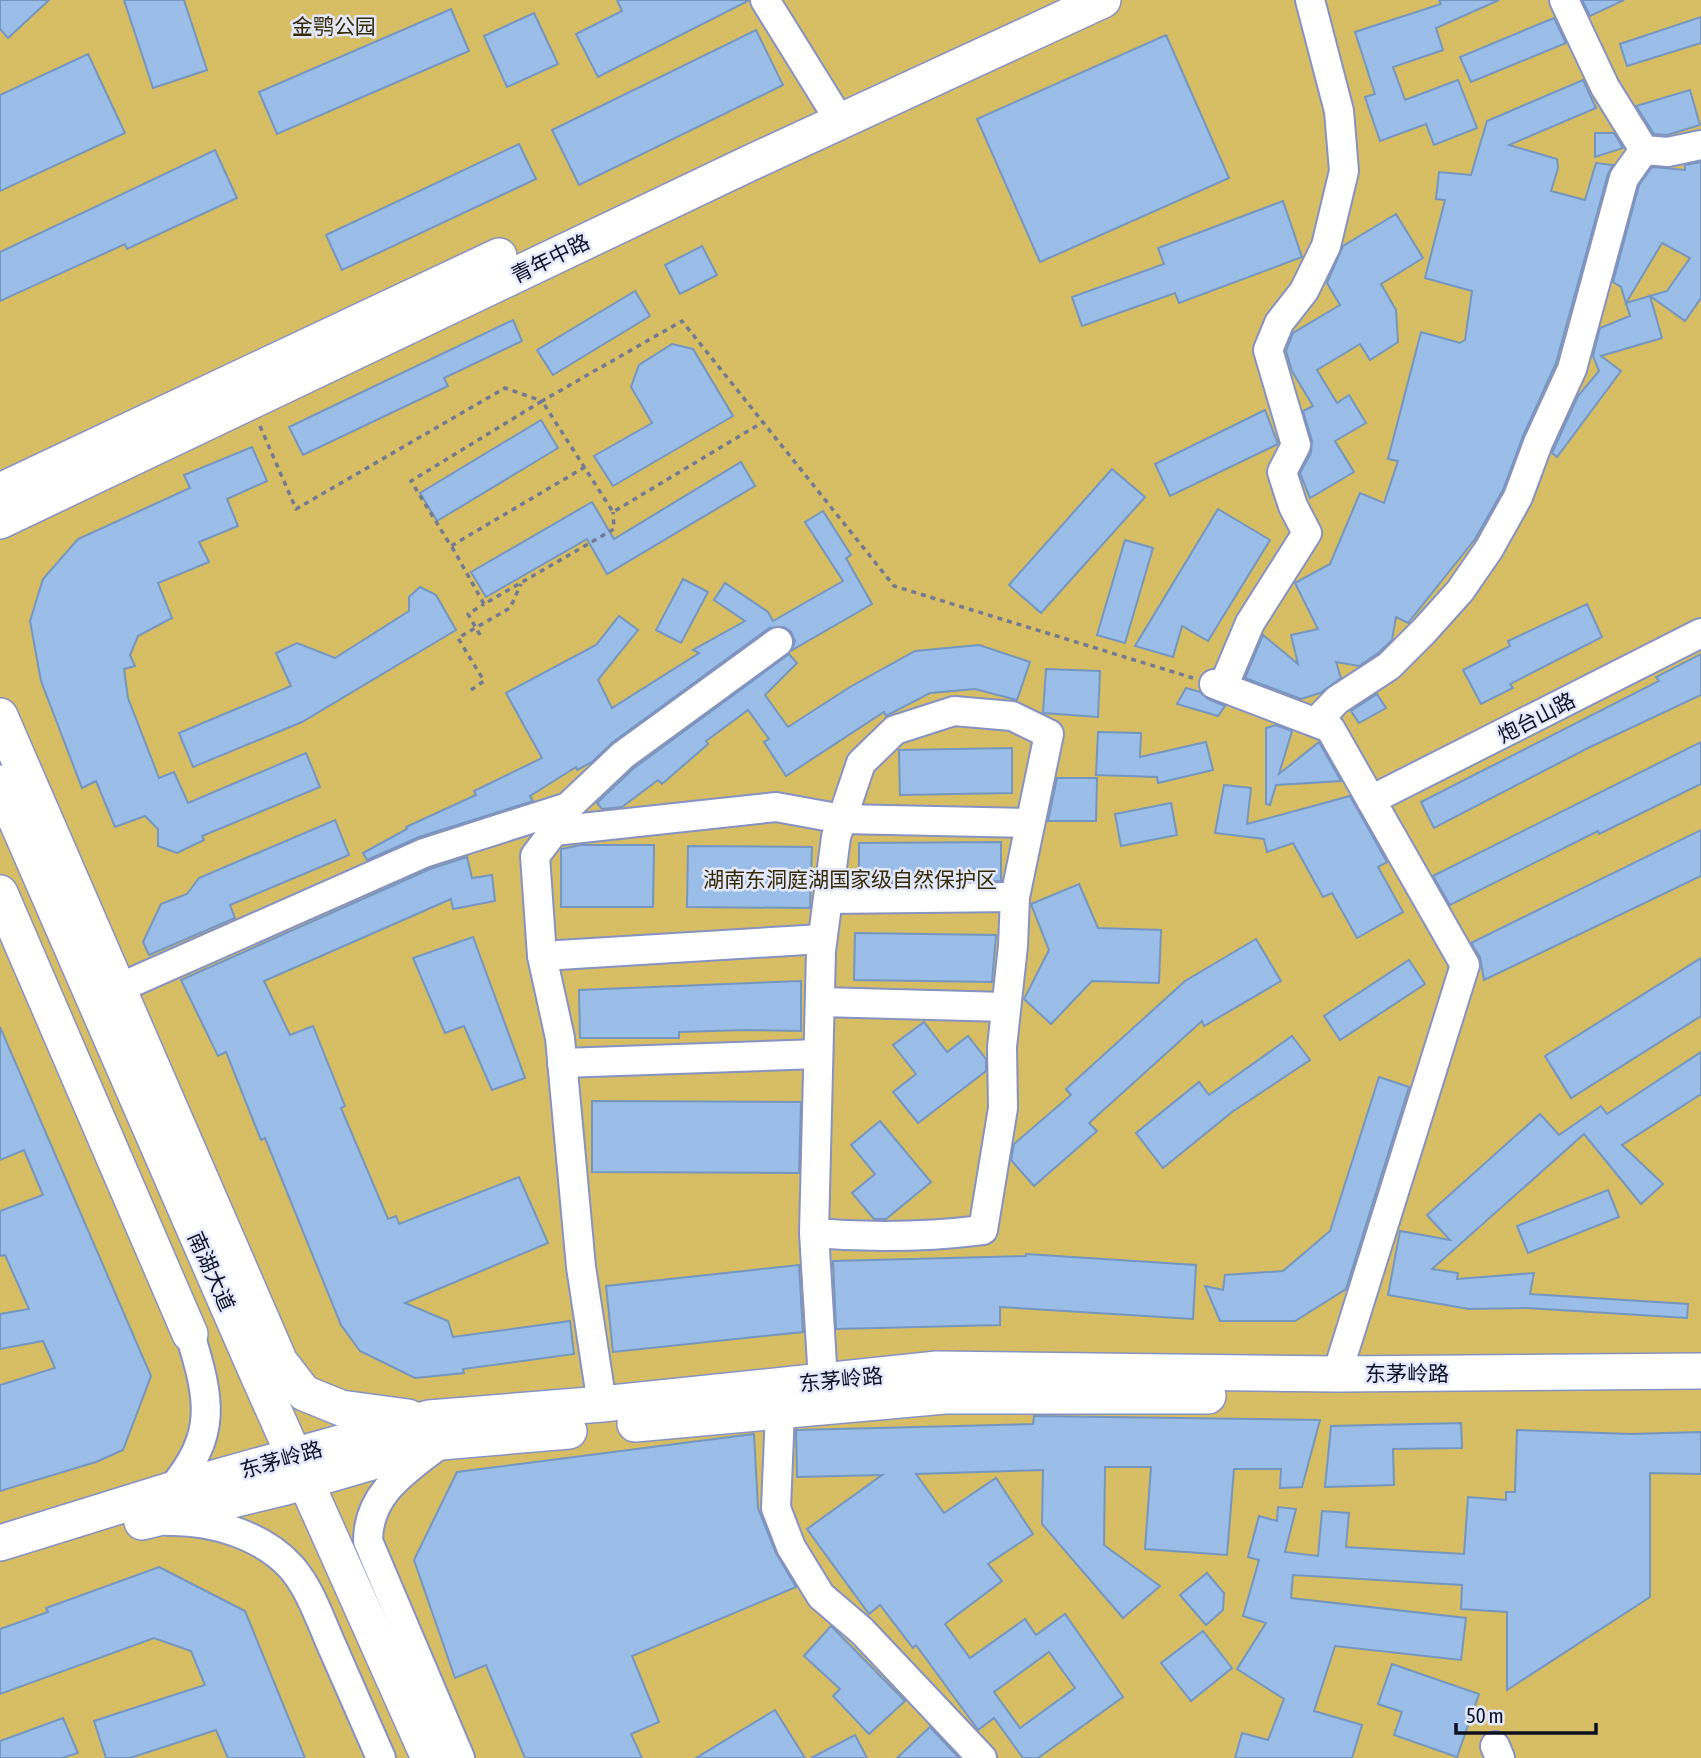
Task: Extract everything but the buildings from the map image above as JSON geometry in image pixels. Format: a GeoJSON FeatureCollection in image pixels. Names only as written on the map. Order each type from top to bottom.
{"type":"FeatureCollection","features":[{"type":"Feature","properties":{"kind":"main road","name":"青年中路"},"geometry":{"type":"LineString","coordinates":[[0,521],[249,402],[834,112],[1047,0]]}},
{"type":"Feature","properties":{"kind":"main road","name":"青年中路"},"geometry":{"type":"LineString","coordinates":[[0,491],[834,112],[1103,0]]}},
{"type":"Feature","properties":{"kind":"main road"},"geometry":{"type":"LineString","coordinates":[[0,716],[280,1363],[304,1393],[341,1408],[435,1430]]}},
{"type":"Feature","properties":{"kind":"main road","name":"南湖大道"},"geometry":{"type":"LineString","coordinates":[[0,783],[290,1471],[404,1758]]}},
{"type":"Feature","properties":{"kind":"main road","name":"南湖大道"},"geometry":{"type":"LineString","coordinates":[[0,831],[290,1471],[429,1758]]}},
{"type":"Feature","properties":{"kind":"main road"},"geometry":{"type":"LineString","coordinates":[[0,893],[190,1334]]}},
{"type":"Feature","properties":{"kind":"main road","name":"东茅岭路"},"geometry":{"type":"LineString","coordinates":[[0,1559],[145,1521],[290,1471],[435,1430],[602,1404],[937,1369],[1337,1374],[1701,1371]]}},
{"type":"Feature","properties":{"kind":"main road","name":"东茅岭路"},"geometry":{"type":"LineString","coordinates":[[435,1430],[780,1411],[945,1396],[1701,1395]]}},
{"type":"Feature","properties":{"kind":"main road","name":"东茅岭路"},"geometry":{"type":"LineString","coordinates":[[0,1543],[171,1490],[290,1471]]}},
{"type":"Feature","properties":{"kind":"street"},"geometry":{"type":"LineString","coordinates":[[765,0],[834,112]]}},
{"type":"Feature","properties":{"kind":"street"},"geometry":{"type":"LineString","coordinates":[[1310,0],[1339,111],[1344,171],[1326,246],[1304,291],[1279,323],[1268,350],[1296,445],[1282,472],[1293,506],[1307,533],[1250,623],[1218,686],[1330,728],[1465,965],[1337,1374]]}},
{"type":"Feature","properties":{"kind":"street"},"geometry":{"type":"LineString","coordinates":[[1564,0],[1605,87],[1644,150]]}},
{"type":"Feature","properties":{"kind":"street"},"geometry":{"type":"LineString","coordinates":[[1644,150],[1668,152],[1701,145]]}},
{"type":"Feature","properties":{"kind":"street"},"geometry":{"type":"LineString","coordinates":[[1316,722],[1337,700],[1389,666],[1460,591],[1489,549],[1518,497],[1538,443],[1573,369],[1623,178],[1644,150]]}},
{"type":"Feature","properties":{"kind":"street","name":"炮台山路"},"geometry":{"type":"LineString","coordinates":[[1371,800],[1701,633]]}},
{"type":"Feature","properties":{"kind":"street"},"geometry":{"type":"LineString","coordinates":[[119,988],[424,853],[568,807],[623,755],[778,642]]}},
{"type":"Feature","properties":{"kind":"street"},"geometry":{"type":"LineString","coordinates":[[814,1233],[859,1237],[937,1235],[983,1230],[1003,1108],[1002,1047],[1015,897],[1049,734],[1012,716],[954,711],[895,730],[861,763],[836,837],[822,939],[818,1054],[814,1233],[823,1381]]}},
{"type":"Feature","properties":{"kind":"street"},"geometry":{"type":"LineString","coordinates":[[602,1404],[580,1267],[560,1038],[542,956],[535,856],[554,831],[776,807],[842,819],[1030,823]]}},
{"type":"Feature","properties":{"kind":"street"},"geometry":{"type":"LineString","coordinates":[[828,899],[1015,897]]}},
{"type":"Feature","properties":{"kind":"street"},"geometry":{"type":"LineString","coordinates":[[542,956],[822,939]]}},
{"type":"Feature","properties":{"kind":"street"},"geometry":{"type":"LineString","coordinates":[[820,1002],[1006,1007]]}},
{"type":"Feature","properties":{"kind":"street"},"geometry":{"type":"LineString","coordinates":[[562,1063],[818,1054]]}},
{"type":"Feature","properties":{"kind":"street"},"geometry":{"type":"LineString","coordinates":[[171,1490],[194,1463],[205,1417],[205,1383],[190,1334]]}},
{"type":"Feature","properties":{"kind":"street"},"geometry":{"type":"LineString","coordinates":[[780,1411],[776,1508],[791,1547],[821,1596],[862,1631],[982,1758]]}},
{"type":"Feature","properties":{"kind":"street"},"geometry":{"type":"LineString","coordinates":[[435,1430],[377,1500],[368,1522],[368,1541],[460,1758]]}},
{"type":"Feature","properties":{"kind":"street"},"geometry":{"type":"LineString","coordinates":[[145,1521],[192,1521],[250,1538],[274,1551],[293,1569],[312,1600],[381,1758]]}},
{"type":"Feature","properties":{"kind":"path"},"geometry":{"type":"LineString","coordinates":[[484,604],[411,481],[542,401],[682,321],[894,586],[1218,686]]}},
{"type":"Feature","properties":{"kind":"path"},"geometry":{"type":"LineString","coordinates":[[249,402],[296,509],[505,388],[542,401],[613,512],[614,528],[468,614],[480,635]]}},
{"type":"Feature","properties":{"kind":"path"},"geometry":{"type":"LineString","coordinates":[[613,512],[763,422]]}},
{"type":"Feature","properties":{"kind":"path"},"geometry":{"type":"LineString","coordinates":[[451,546],[585,467]]}},
{"type":"Feature","properties":{"kind":"path"},"geometry":{"type":"LineString","coordinates":[[471,690],[484,681],[458,638],[510,608],[522,582]]}},
{"type":"Feature","properties":{"kind":"green space","name":"湖南东洞庭湖国家级自然保护区"},"geometry":{"type":"Polygon","coordinates":[[[0,0],[1701,0],[1701,1758],[0,1758],[0,0]]]}},
{"type":"Feature","properties":{"kind":"park label","name":"金鹗公园"},"geometry":{"type":"Point","coordinates":[334,26]}}]}
